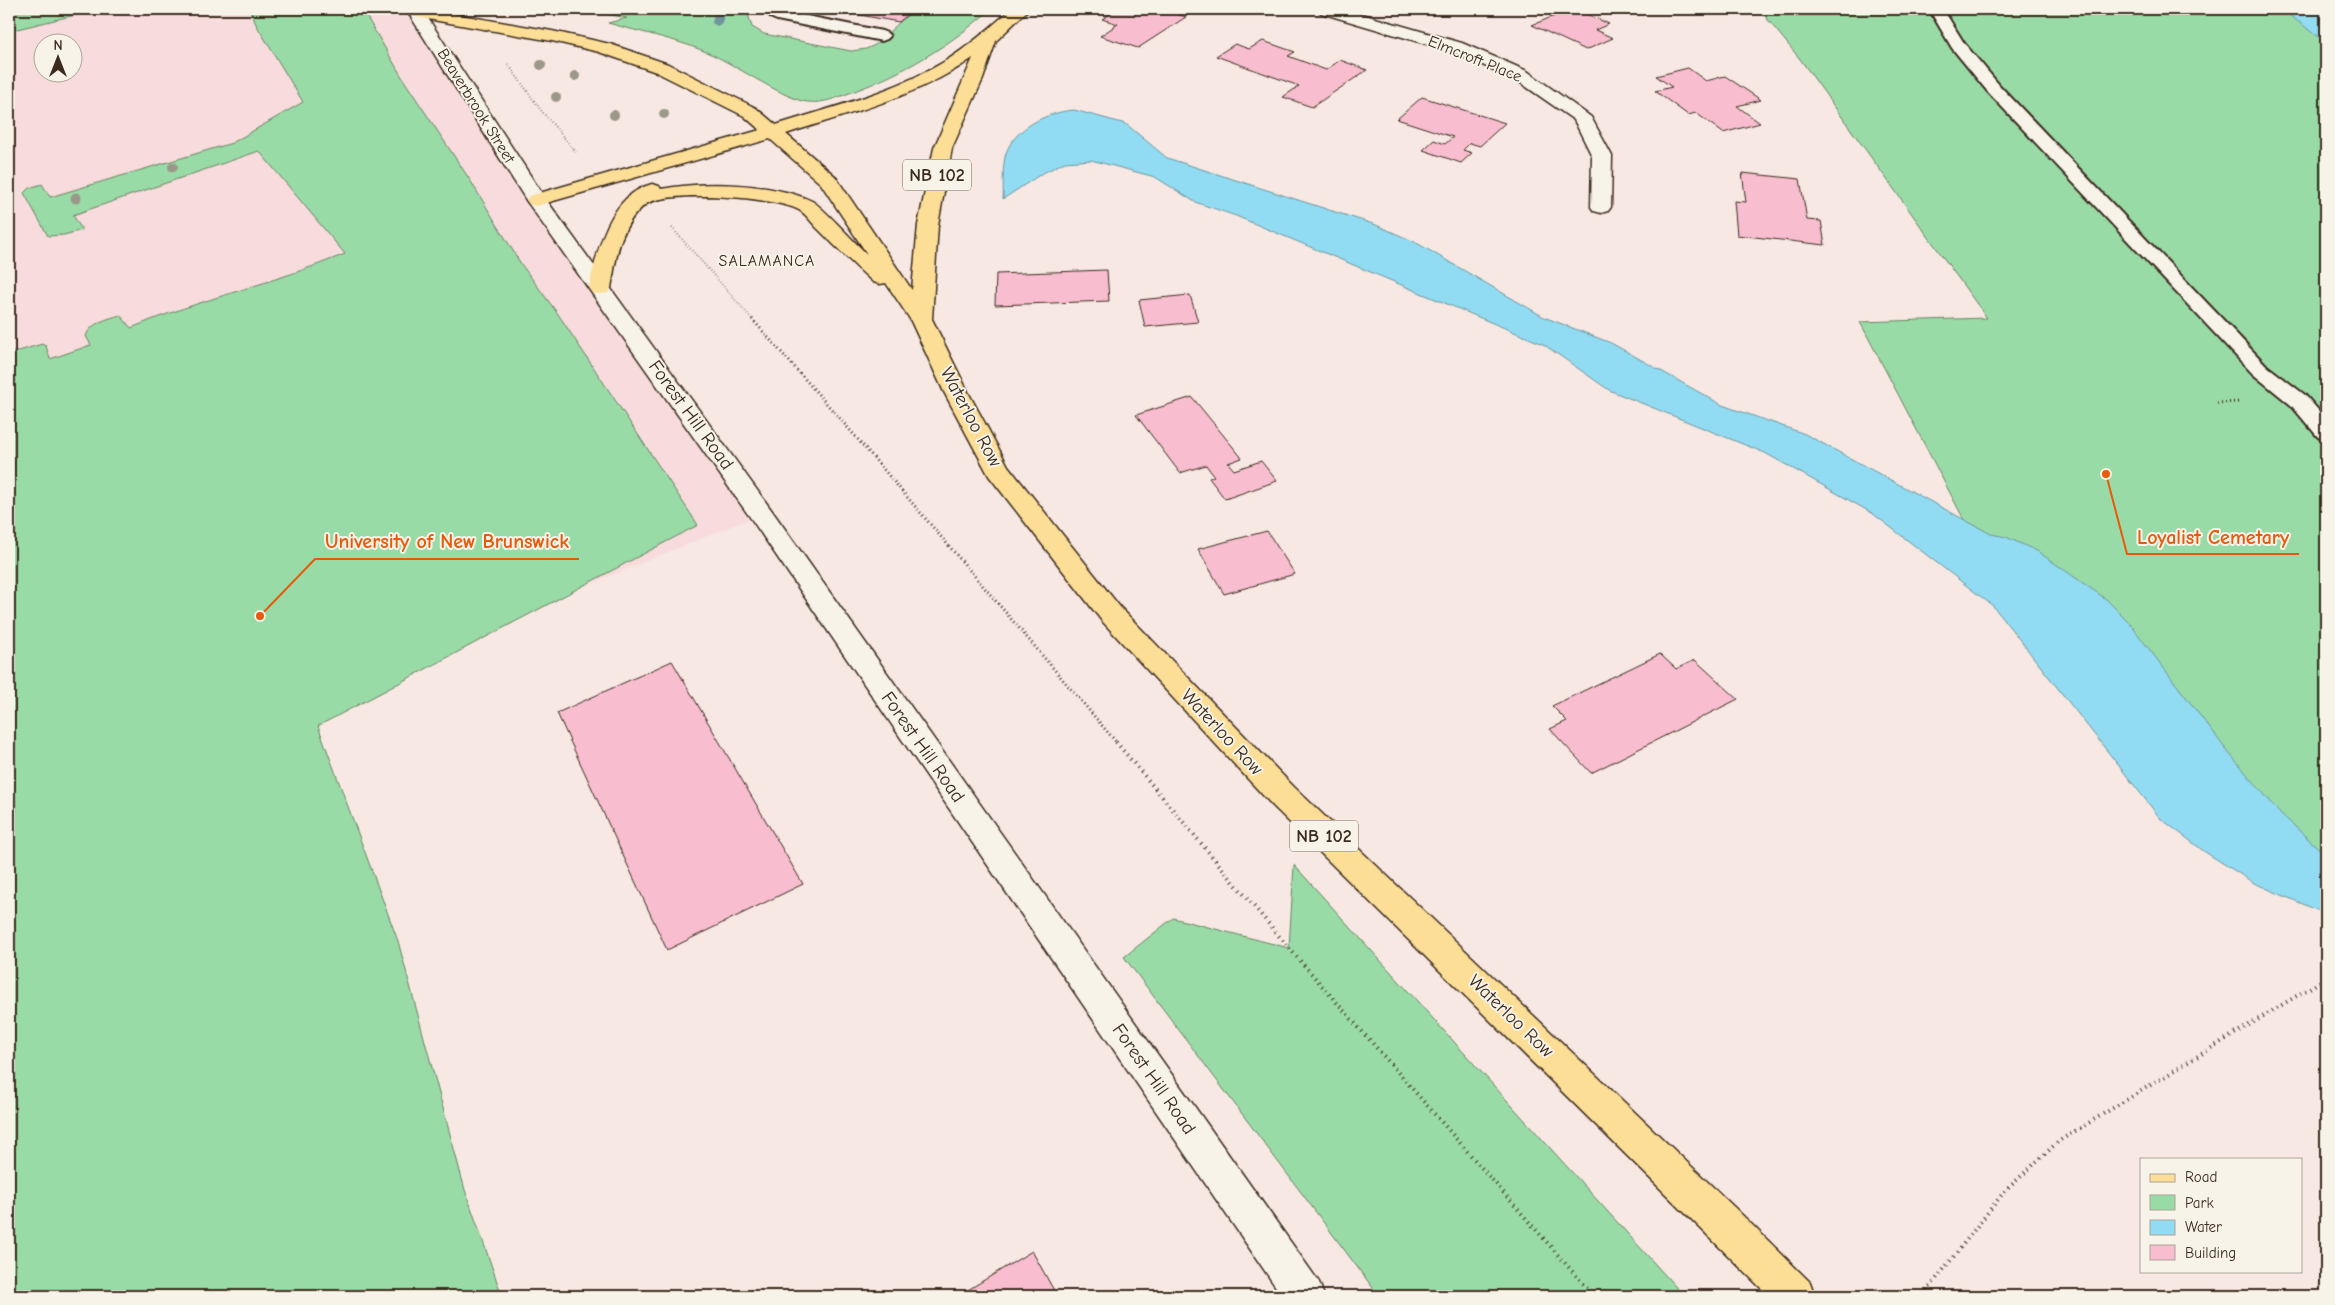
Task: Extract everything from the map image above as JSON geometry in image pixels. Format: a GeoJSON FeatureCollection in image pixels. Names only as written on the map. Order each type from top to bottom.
{"type":"FeatureCollection","features":[{"type":"Feature","properties":{"kind":"main road","name":"NB 102"},"geometry":{"type":"LineString","coordinates":[[988,39],[1021,9]]}},
{"type":"Feature","properties":{"kind":"main road"},"geometry":{"type":"LineString","coordinates":[[415,10],[501,25],[604,48],[662,68],[750,112],[828,180],[921,319]]}},
{"type":"Feature","properties":{"kind":"main road"},"geometry":{"type":"LineString","coordinates":[[536,200],[773,132],[896,92],[948,67],[988,39]]}},
{"type":"Feature","properties":{"kind":"main road","name":"Waterloo Row"},"geometry":{"type":"LineString","coordinates":[[988,39],[974,79],[943,148],[928,225],[921,319],[956,392],[998,470],[1111,614],[1283,796],[1715,1214],[1796,1296]]}},
{"type":"Feature","properties":{"kind":"main road"},"geometry":{"type":"LineString","coordinates":[[600,288],[613,230],[622,215],[638,199],[688,171],[773,132]]}},
{"type":"Feature","properties":{"kind":"main road"},"geometry":{"type":"LineString","coordinates":[[638,199],[682,191],[729,190],[781,198],[806,206],[921,319]]}},
{"type":"Feature","properties":{"kind":"street","name":"Elmcroft Place"},"geometry":{"type":"LineString","coordinates":[[1326,9],[1464,51],[1521,75],[1582,116],[1602,156],[1601,207]]}},
{"type":"Feature","properties":{"kind":"street","name":"Beaverbrook Street"},"geometry":{"type":"LineString","coordinates":[[415,10],[536,200]]}},
{"type":"Feature","properties":{"kind":"street","name":"Forest Hill Road"},"geometry":{"type":"LineString","coordinates":[[536,200],[767,522],[1305,1296]]}},
{"type":"Feature","properties":{"kind":"lane"},"geometry":{"type":"LineString","coordinates":[[771,9],[777,15],[882,36]]}},
{"type":"Feature","properties":{"kind":"lane"},"geometry":{"type":"LineString","coordinates":[[1936,9],[1958,45],[1994,89],[2260,370],[2298,400],[2326,432]]}},
{"type":"Feature","properties":{"kind":"path"},"geometry":{"type":"LineString","coordinates":[[506,63],[540,109],[580,157]]}},
{"type":"Feature","properties":{"kind":"path"},"geometry":{"type":"LineString","coordinates":[[667,222],[855,436],[1289,948],[1594,1296]]}},
{"type":"Feature","properties":{"kind":"path"},"geometry":{"type":"LineString","coordinates":[[1923,1296],[2002,1193],[2059,1141],[2326,978]]}},
{"type":"Feature","properties":{"kind":"shaded area"},"geometry":{"type":"Polygon","coordinates":[[[9,9],[414,9],[536,200],[761,514],[262,718],[9,1296],[9,9]]]}},
{"type":"Feature","properties":{"kind":"green space"},"geometry":{"type":"Polygon","coordinates":[[[9,9],[100,9],[9,31],[9,9]]]}},
{"type":"Feature","properties":{"kind":"green space"},"geometry":{"type":"Polygon","coordinates":[[[249,9],[362,9],[405,82],[470,180],[521,264],[558,314],[698,525],[318,726],[398,941],[465,1190],[502,1296],[9,1296],[9,354],[42,344],[46,346],[50,359],[91,345],[86,336],[88,331],[96,324],[105,320],[120,315],[131,328],[184,308],[292,274],[345,254],[259,151],[73,215],[82,230],[64,235],[48,236],[24,193],[29,188],[42,184],[50,197],[232,143],[303,102],[257,26],[249,9]]]}},
{"type":"Feature","properties":{"kind":"green space"},"geometry":{"type":"Polygon","coordinates":[[[578,9],[750,9],[748,14],[752,27],[764,34],[851,51],[866,49],[875,45],[914,9],[991,9],[942,47],[908,67],[842,96],[825,101],[808,102],[788,96],[701,50],[608,23],[627,18],[578,9]]]}},
{"type":"Feature","properties":{"kind":"green space"},"geometry":{"type":"Polygon","coordinates":[[[1759,9],[2326,9],[2326,903],[1999,586],[1860,322],[1987,318],[1800,59],[1759,9]]]}},
{"type":"Feature","properties":{"kind":"green space"},"geometry":{"type":"Polygon","coordinates":[[[1294,865],[1684,1296],[1379,1296],[1124,957],[1173,918],[1289,948],[1294,865]]]}},
{"type":"Feature","properties":{"kind":"water"},"geometry":{"type":"Polygon","coordinates":[[[2281,9],[2326,9],[2326,42],[2281,9]]]}},
{"type":"Feature","properties":{"kind":"water"},"geometry":{"type":"Polygon","coordinates":[[[1074,110],[1126,124],[1167,158],[1376,225],[1415,242],[1544,317],[1611,343],[1722,405],[1805,434],[1991,534],[2006,537],[2037,551],[2106,599],[2127,620],[2228,752],[2281,814],[2326,855],[2326,914],[2254,883],[2205,852],[2160,818],[1993,606],[1872,513],[1765,453],[1609,390],[1543,344],[1236,216],[1195,202],[1155,177],[1091,160],[1065,162],[1041,174],[1003,199],[1004,160],[1013,140],[1036,121],[1064,111],[1074,110]]]}},
{"type":"Feature","properties":{"kind":"building"},"geometry":{"type":"Polygon","coordinates":[[[826,9],[914,9],[899,22],[826,9]]]}},
{"type":"Feature","properties":{"kind":"building"},"geometry":{"type":"Polygon","coordinates":[[[1118,9],[1127,12],[1132,9],[1160,9],[1186,17],[1138,48],[1100,36],[1118,24],[1102,19],[1118,9]]]}},
{"type":"Feature","properties":{"kind":"building"},"geometry":{"type":"Polygon","coordinates":[[[1565,9],[1575,9],[1609,24],[1595,30],[1613,38],[1586,50],[1532,25],[1557,15],[1554,14],[1565,9]]]}},
{"type":"Feature","properties":{"kind":"building"},"geometry":{"type":"Polygon","coordinates":[[[1263,41],[1295,52],[1288,56],[1326,70],[1340,60],[1367,70],[1312,107],[1283,97],[1299,86],[1216,56],[1235,44],[1249,49],[1263,41]]]}},
{"type":"Feature","properties":{"kind":"building"},"geometry":{"type":"Polygon","coordinates":[[[1688,68],[1706,81],[1725,76],[1761,100],[1737,106],[1760,123],[1723,133],[1696,113],[1688,115],[1655,91],[1672,87],[1656,76],[1688,68]]]}},
{"type":"Feature","properties":{"kind":"building"},"geometry":{"type":"Polygon","coordinates":[[[1422,97],[1505,123],[1480,146],[1470,143],[1463,150],[1472,153],[1461,163],[1423,150],[1434,140],[1445,144],[1453,137],[1397,119],[1422,97]]]}},
{"type":"Feature","properties":{"kind":"building"},"geometry":{"type":"Polygon","coordinates":[[[1742,173],[1800,179],[1807,220],[1821,221],[1825,245],[1737,235],[1734,201],[1746,202],[1742,173]]]}},
{"type":"Feature","properties":{"kind":"building"},"geometry":{"type":"Polygon","coordinates":[[[1107,270],[1109,301],[995,305],[996,274],[1107,270]]]}},
{"type":"Feature","properties":{"kind":"building"},"geometry":{"type":"Polygon","coordinates":[[[1190,295],[1198,322],[1145,327],[1139,300],[1190,295]]]}},
{"type":"Feature","properties":{"kind":"building"},"geometry":{"type":"Polygon","coordinates":[[[1192,397],[1242,458],[1228,463],[1234,470],[1261,461],[1277,481],[1225,499],[1209,478],[1214,476],[1206,465],[1180,473],[1136,415],[1192,397]]]}},
{"type":"Feature","properties":{"kind":"building"},"geometry":{"type":"Polygon","coordinates":[[[1267,531],[1295,574],[1224,594],[1198,549],[1267,531]]]}},
{"type":"Feature","properties":{"kind":"building"},"geometry":{"type":"Polygon","coordinates":[[[1660,654],[1676,669],[1695,660],[1738,699],[1591,773],[1550,729],[1567,721],[1552,706],[1660,654]]]}},
{"type":"Feature","properties":{"kind":"building"},"geometry":{"type":"Polygon","coordinates":[[[672,661],[803,884],[667,950],[557,713],[672,661]]]}},
{"type":"Feature","properties":{"kind":"building"},"geometry":{"type":"Polygon","coordinates":[[[1032,1251],[1057,1296],[958,1296],[1032,1251]]]}},
{"type":"Feature","properties":{"kind":"waterway"},"geometry":{"type":"LineString","coordinates":[[717,23],[720,9]]}},
{"type":"Feature","properties":{"kind":"place","name":"Loyalist Cemetary"},"geometry":{"type":"Point","coordinates":[2106,474]}},
{"type":"Feature","properties":{"kind":"place","name":"University of New Brunswick"},"geometry":{"type":"Point","coordinates":[260,616]}},
{"type":"Feature","properties":{"kind":"district","name":"SALAMANCA"},"geometry":{"type":"Point","coordinates":[767,261]}}]}
